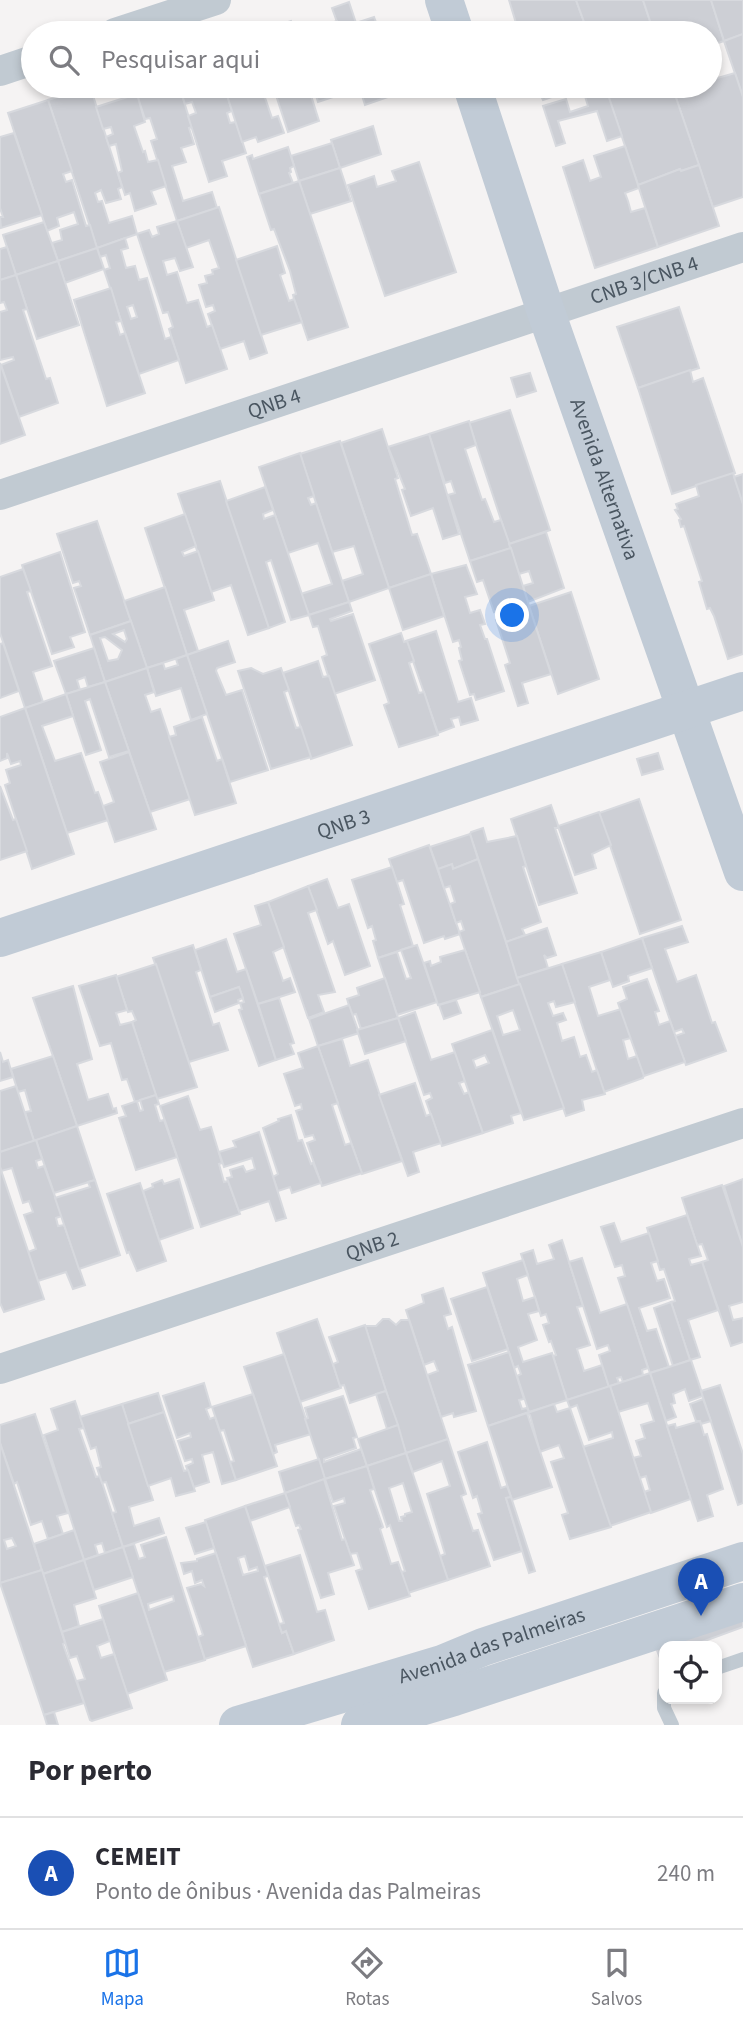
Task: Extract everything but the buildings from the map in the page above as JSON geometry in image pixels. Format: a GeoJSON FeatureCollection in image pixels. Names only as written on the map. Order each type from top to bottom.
{"type":"FeatureCollection","features":[{"type":"Feature","properties":{"kind":"street"},"geometry":{"type":"LineString","coordinates":[[152,21],[216,0]]}},
{"type":"Feature","properties":{"kind":"street"},"geometry":{"type":"LineString","coordinates":[[444,0],[451,21]]}},
{"type":"Feature","properties":{"kind":"street"},"geometry":{"type":"LineString","coordinates":[[0,71],[21,64]]}},
{"type":"Feature","properties":{"kind":"street","name":"Avenida Alternativa"},"geometry":{"type":"LineString","coordinates":[[476,98],[546,312],[743,872]]}},
{"type":"Feature","properties":{"kind":"street","name":"CNB 3/CNB 4"},"geometry":{"type":"LineString","coordinates":[[546,312],[743,247]]}},
{"type":"Feature","properties":{"kind":"street","name":"QNB 4"},"geometry":{"type":"LineString","coordinates":[[0,495],[546,312]]}},
{"type":"Feature","properties":{"kind":"street","name":"QNB 3"},"geometry":{"type":"LineString","coordinates":[[0,938],[743,691]]}},
{"type":"Feature","properties":{"kind":"street","name":"QNB 2"},"geometry":{"type":"LineString","coordinates":[[0,1369],[743,1123]]}},
{"type":"Feature","properties":{"kind":"street","name":"Avenida das Palmeiras"},"geometry":{"type":"LineString","coordinates":[[360,1725],[448,1681],[483,1647],[743,1561]]}},
{"type":"Feature","properties":{"kind":"street","name":"Avenida das Palmeiras"},"geometry":{"type":"LineString","coordinates":[[238,1725],[448,1681],[743,1602]]}},
{"type":"Feature","properties":{"kind":"lane"},"geometry":{"type":"LineString","coordinates":[[722,1666],[743,1659]]}},
{"type":"Feature","properties":{"kind":"lane"},"geometry":{"type":"LineString","coordinates":[[664,1704],[672,1725]]}},
{"type":"Feature","properties":{"kind":"place","name":"CEMEIT"},"geometry":{"type":"Point","coordinates":[701,1616]}}]}
